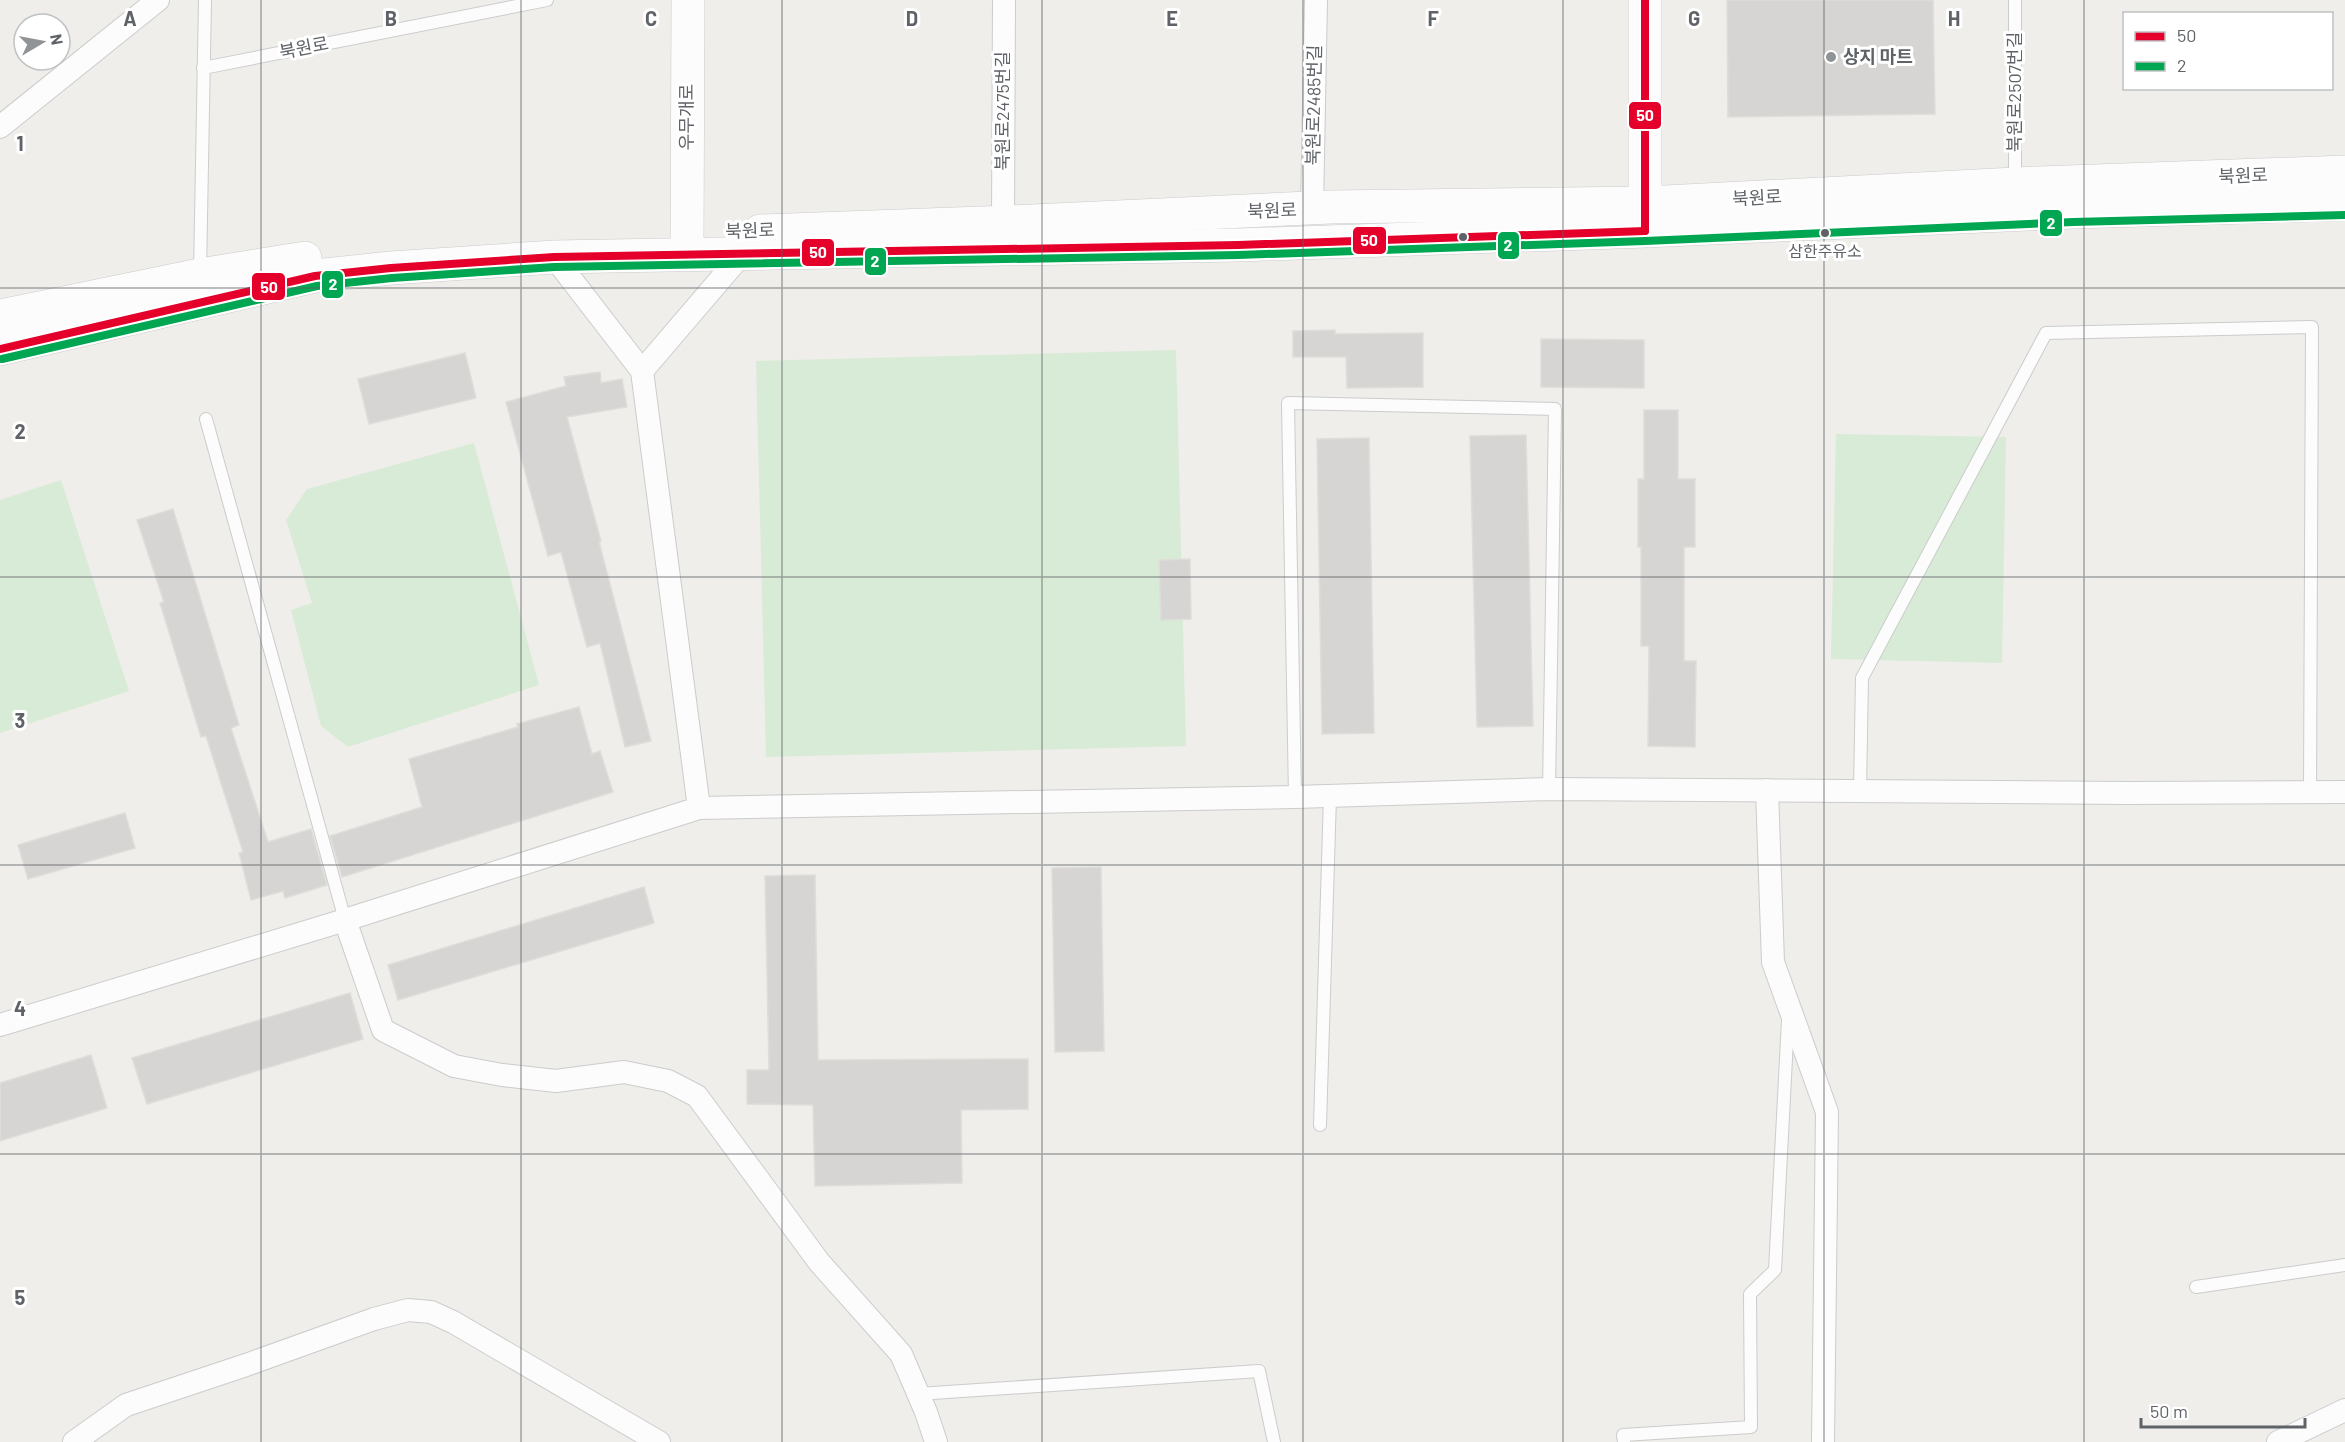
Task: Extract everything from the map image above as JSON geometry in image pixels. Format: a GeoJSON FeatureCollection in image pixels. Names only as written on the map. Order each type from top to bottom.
{"type":"FeatureCollection","features":[{"type":"Feature","properties":{"kind":"street"},"geometry":{"type":"LineString","coordinates":[[0,127],[158,0]]}},
{"type":"Feature","properties":{"kind":"street","name":"우무개로"},"geometry":{"type":"LineString","coordinates":[[686,244],[688,0]]}},
{"type":"Feature","properties":{"kind":"street","name":"북원로2475번길"},"geometry":{"type":"LineString","coordinates":[[1003,222],[1004,0]]}},
{"type":"Feature","properties":{"kind":"street","name":"북원로2485번길"},"geometry":{"type":"LineString","coordinates":[[1312,209],[1316,0]]}},
{"type":"Feature","properties":{"kind":"street"},"geometry":{"type":"LineString","coordinates":[[1645,0],[1646,217]]}},
{"type":"Feature","properties":{"kind":"street","name":"북원로"},"geometry":{"type":"LineString","coordinates":[[0,316],[200,275],[365,250],[549,239],[686,244],[742,254],[1226,245],[1646,217],[2015,184],[2345,172]]}},
{"type":"Feature","properties":{"kind":"street","name":"북원로"},"geometry":{"type":"LineString","coordinates":[[0,349],[315,276],[686,244],[1003,222],[1331,207],[1646,217],[2073,212],[2345,204]]}},
{"type":"Feature","properties":{"kind":"street"},"geometry":{"type":"LineString","coordinates":[[642,371],[742,254]]}},
{"type":"Feature","properties":{"kind":"street"},"geometry":{"type":"LineString","coordinates":[[554,257],[642,371],[699,808]]}},
{"type":"Feature","properties":{"kind":"street"},"geometry":{"type":"LineString","coordinates":[[0,1025],[345,921],[699,808],[1295,797],[1549,789],[2345,792]]}},
{"type":"Feature","properties":{"kind":"street"},"geometry":{"type":"LineString","coordinates":[[1767,790],[1773,962],[1827,1112],[1822,1442]]}},
{"type":"Feature","properties":{"kind":"street"},"geometry":{"type":"LineString","coordinates":[[345,921],[383,1030],[454,1066],[502,1075],[556,1081],[624,1072],[668,1081],[697,1096],[819,1262],[901,1354],[936,1442]]}},
{"type":"Feature","properties":{"kind":"street"},"geometry":{"type":"LineString","coordinates":[[74,1442],[126,1405],[374,1319],[408,1310],[431,1312],[453,1323],[659,1442]]}},
{"type":"Feature","properties":{"kind":"street"},"geometry":{"type":"LineString","coordinates":[[2278,1442],[2345,1410]]}},
{"type":"Feature","properties":{"kind":"lane"},"geometry":{"type":"LineString","coordinates":[[200,275],[205,0]]}},
{"type":"Feature","properties":{"kind":"lane","name":"북원로"},"geometry":{"type":"LineString","coordinates":[[203,68],[547,0]]}},
{"type":"Feature","properties":{"kind":"lane","name":"북원로2507번길"},"geometry":{"type":"LineString","coordinates":[[2015,0],[2015,184]]}},
{"type":"Feature","properties":{"kind":"lane"},"geometry":{"type":"LineString","coordinates":[[1860,791],[1862,678],[2046,333],[2312,327],[2310,792]]}},
{"type":"Feature","properties":{"kind":"lane"},"geometry":{"type":"LineString","coordinates":[[1295,797],[1288,403],[1555,409],[1549,789]]}},
{"type":"Feature","properties":{"kind":"lane"},"geometry":{"type":"LineString","coordinates":[[206,419],[345,921]]}},
{"type":"Feature","properties":{"kind":"lane"},"geometry":{"type":"LineString","coordinates":[[1320,1125],[1330,796]]}},
{"type":"Feature","properties":{"kind":"lane"},"geometry":{"type":"LineString","coordinates":[[1624,1442],[1623,1435],[1751,1427],[1750,1294],[1774,1270],[1789,1006]]}},
{"type":"Feature","properties":{"kind":"lane"},"geometry":{"type":"LineString","coordinates":[[2196,1287],[2345,1265]]}},
{"type":"Feature","properties":{"kind":"lane"},"geometry":{"type":"LineString","coordinates":[[918,1394],[1259,1371],[1274,1442]]}},
{"type":"Feature","properties":{"kind":"green space"},"geometry":{"type":"Polygon","coordinates":[[[1176,350],[1186,746],[766,757],[756,361],[1176,350]]]}},
{"type":"Feature","properties":{"kind":"green space"},"geometry":{"type":"Polygon","coordinates":[[[1836,434],[2006,437],[2002,663],[1831,659],[1836,434]]]}},
{"type":"Feature","properties":{"kind":"green space"},"geometry":{"type":"Polygon","coordinates":[[[474,443],[539,685],[348,747],[321,726],[291,610],[312,603],[286,520],[307,489],[474,443]]]}},
{"type":"Feature","properties":{"kind":"green space"},"geometry":{"type":"Polygon","coordinates":[[[61,480],[129,691],[0,733],[0,500],[61,480]]]}},
{"type":"Feature","properties":{"kind":"building","name":"상지 마트"},"geometry":{"type":"Polygon","coordinates":[[[1727,0],[1933,0],[1935,114],[1728,117],[1727,0]]]}},
{"type":"Feature","properties":{"kind":"building"},"geometry":{"type":"Polygon","coordinates":[[[1335,330],[1335,334],[1423,333],[1423,387],[1347,388],[1346,357],[1293,357],[1293,331],[1335,330]]]}},
{"type":"Feature","properties":{"kind":"building"},"geometry":{"type":"Polygon","coordinates":[[[1541,339],[1644,340],[1644,388],[1541,387],[1541,339]]]}},
{"type":"Feature","properties":{"kind":"building"},"geometry":{"type":"Polygon","coordinates":[[[465,353],[476,398],[369,424],[358,379],[465,353]]]}},
{"type":"Feature","properties":{"kind":"building"},"geometry":{"type":"Polygon","coordinates":[[[600,372],[601,383],[622,379],[627,407],[567,417],[651,741],[625,747],[600,643],[587,647],[561,552],[548,556],[506,402],[566,386],[564,377],[600,372]]]}},
{"type":"Feature","properties":{"kind":"building"},"geometry":{"type":"Polygon","coordinates":[[[1644,410],[1678,410],[1678,479],[1695,479],[1695,547],[1684,547],[1684,661],[1696,661],[1695,747],[1648,746],[1649,646],[1641,646],[1641,547],[1638,547],[1638,479],[1644,479],[1644,410]]]}},
{"type":"Feature","properties":{"kind":"building"},"geometry":{"type":"Polygon","coordinates":[[[1526,435],[1533,726],[1477,727],[1470,436],[1526,435]]]}},
{"type":"Feature","properties":{"kind":"building"},"geometry":{"type":"Polygon","coordinates":[[[1369,438],[1374,733],[1322,734],[1317,439],[1369,438]]]}},
{"type":"Feature","properties":{"kind":"building"},"geometry":{"type":"Polygon","coordinates":[[[173,509],[239,725],[231,728],[268,842],[311,829],[327,885],[285,898],[283,891],[251,900],[239,853],[243,852],[206,736],[201,737],[160,603],[164,602],[137,520],[173,509]]]}},
{"type":"Feature","properties":{"kind":"building"},"geometry":{"type":"Polygon","coordinates":[[[1190,559],[1191,619],[1161,620],[1159,560],[1190,559]]]}},
{"type":"Feature","properties":{"kind":"building"},"geometry":{"type":"Polygon","coordinates":[[[579,707],[592,754],[600,751],[613,792],[342,877],[330,836],[422,807],[409,759],[518,727],[517,724],[579,707]]]}},
{"type":"Feature","properties":{"kind":"building"},"geometry":{"type":"Polygon","coordinates":[[[125,813],[135,848],[28,879],[18,845],[125,813]]]}},
{"type":"Feature","properties":{"kind":"building"},"geometry":{"type":"Polygon","coordinates":[[[1101,867],[1104,1051],[1055,1052],[1052,868],[1101,867]]]}},
{"type":"Feature","properties":{"kind":"building"},"geometry":{"type":"Polygon","coordinates":[[[815,875],[818,1060],[1028,1059],[1028,1109],[961,1110],[962,1183],[815,1186],[813,1105],[747,1104],[747,1070],[769,1070],[765,876],[815,875]]]}},
{"type":"Feature","properties":{"kind":"building"},"geometry":{"type":"Polygon","coordinates":[[[644,887],[654,923],[398,1000],[388,965],[644,887]]]}},
{"type":"Feature","properties":{"kind":"building"},"geometry":{"type":"Polygon","coordinates":[[[350,993],[363,1039],[147,1104],[132,1058],[350,993]]]}},
{"type":"Feature","properties":{"kind":"building"},"geometry":{"type":"Polygon","coordinates":[[[91,1055],[107,1108],[0,1141],[0,1083],[91,1055]]]}},
{"type":"Feature","properties":{"kind":"transit line","name":"50"},"geometry":{"type":"LineString","coordinates":[[1645,0],[1645,231]]}},
{"type":"Feature","properties":{"kind":"transit line","name":"2"},"geometry":{"type":"LineString","coordinates":[[2,359],[317,286],[392,278],[554,267],[1238,255],[1645,241],[2073,222],[2345,215]]}},
{"type":"Feature","properties":{"kind":"transit line","name":"50"},"geometry":{"type":"LineString","coordinates":[[0,349],[315,276],[391,268],[554,257],[1238,245],[1645,231]]}},
{"type":"Feature","properties":{"kind":"place","name":"상지 마트"},"geometry":{"type":"Point","coordinates":[1831,57]}},
{"type":"Feature","properties":{"kind":"place","name":"삼한주유소"},"geometry":{"type":"Point","coordinates":[1825,233]}}]}
